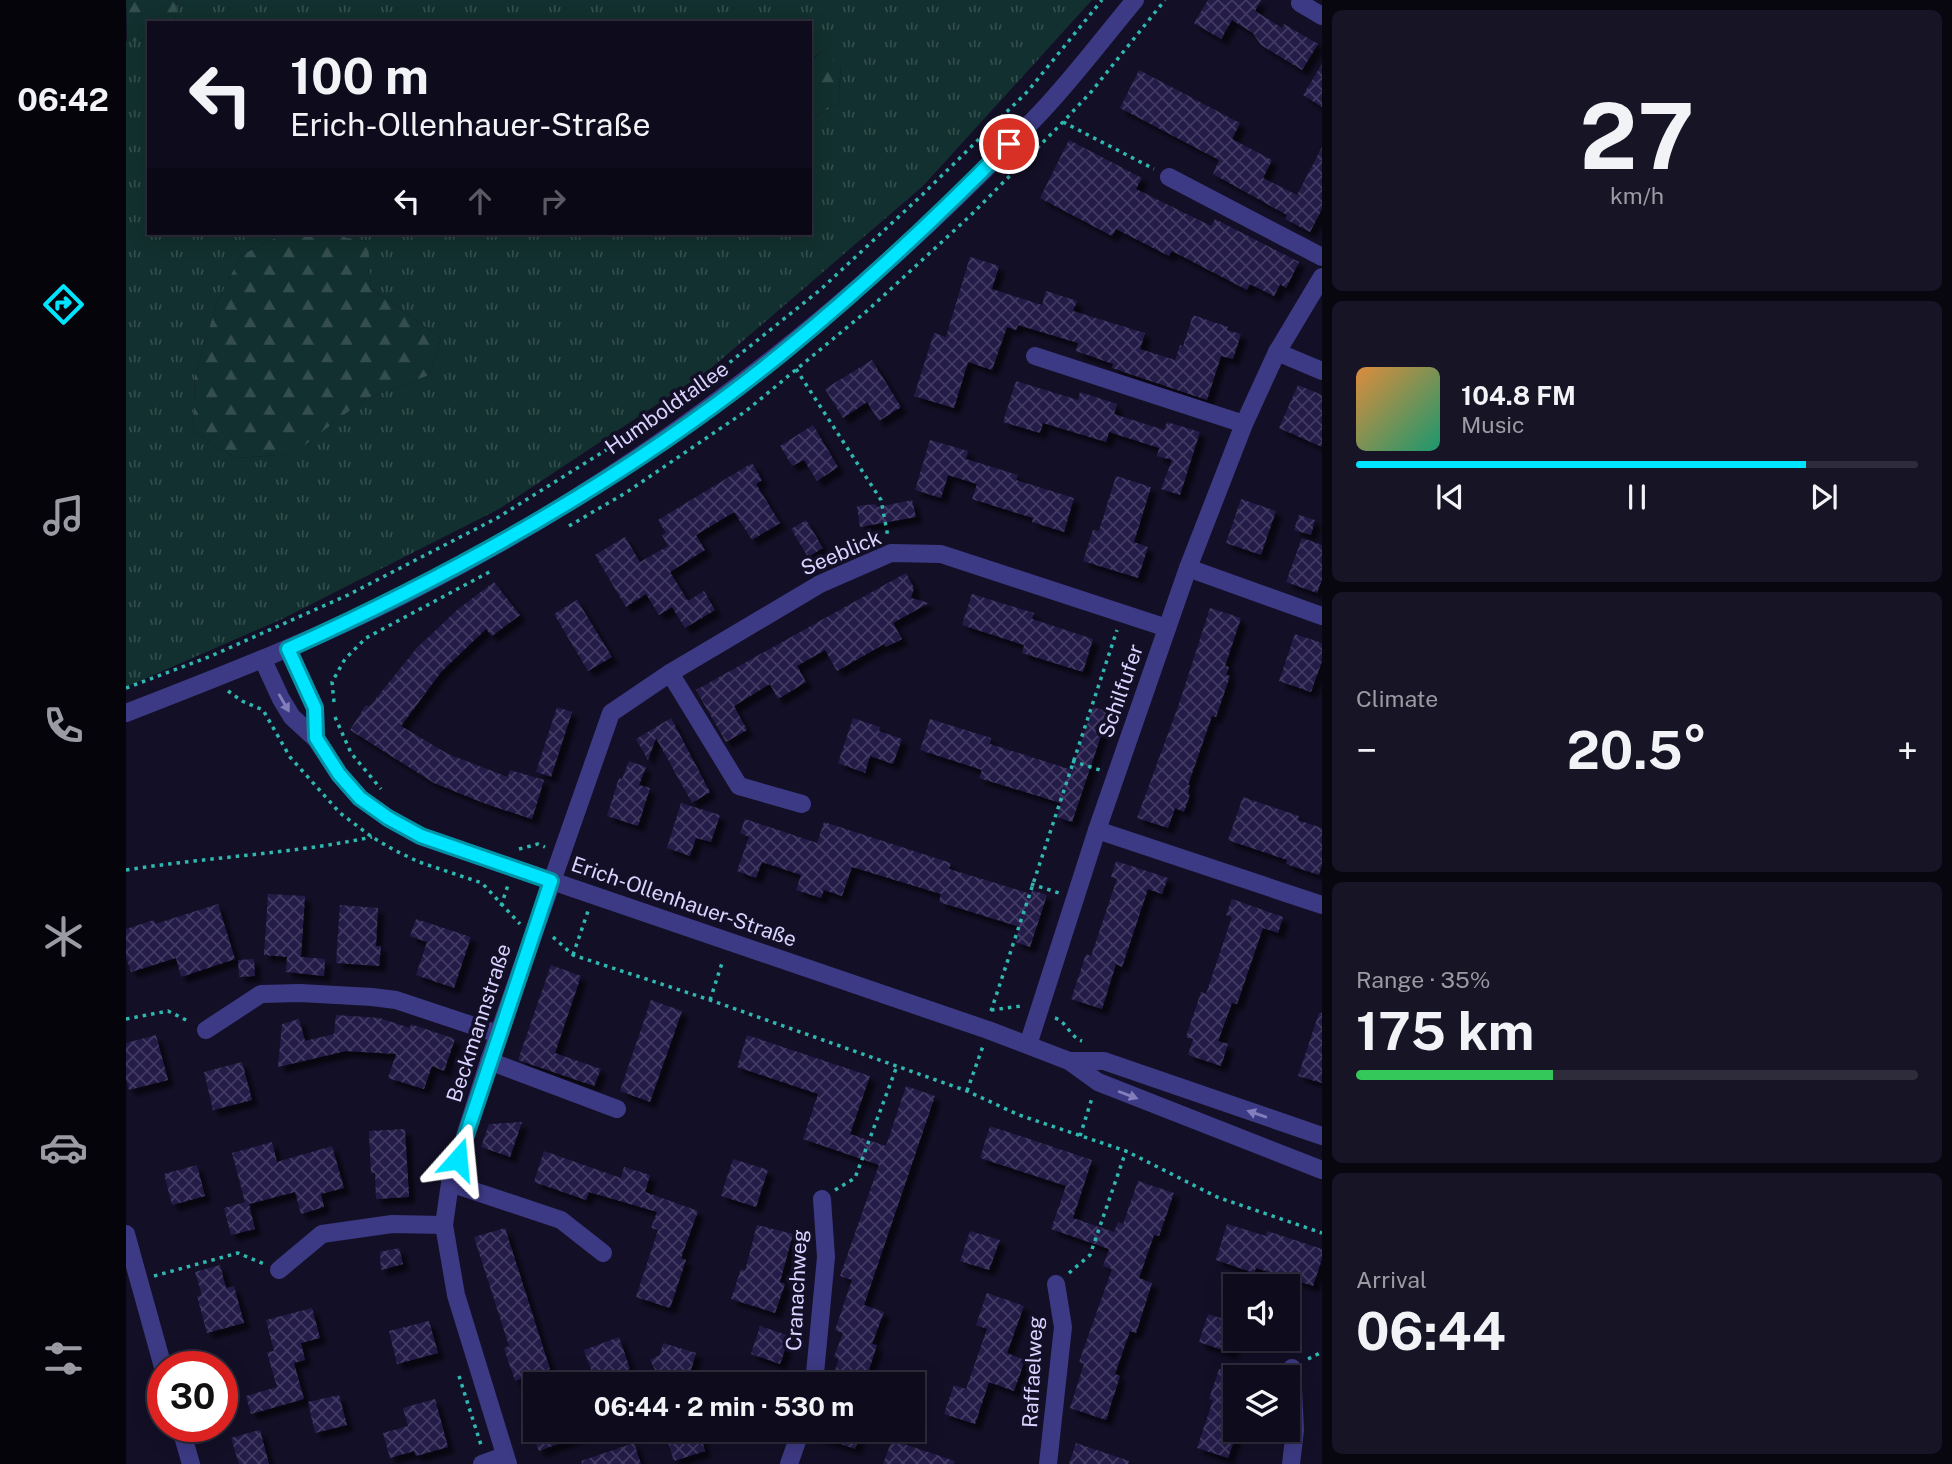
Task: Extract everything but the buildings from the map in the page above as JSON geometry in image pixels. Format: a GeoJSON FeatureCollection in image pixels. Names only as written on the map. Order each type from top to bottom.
{"type":"FeatureCollection","features":[{"type":"Feature","properties":{"kind":"street","name":"Humboldtallee"},"geometry":{"type":"LineString","coordinates":[[126,713],[263,660],[415,590],[506,541],[614,474],[723,398],[786,350],[939,215],[1044,108],[1135,0]]}},
{"type":"Feature","properties":{"kind":"street"},"geometry":{"type":"LineString","coordinates":[[1300,3],[1322,16]]}},
{"type":"Feature","properties":{"kind":"street"},"geometry":{"type":"LineString","coordinates":[[1169,177],[1322,257]]}},
{"type":"Feature","properties":{"kind":"street","name":"Schilfufer"},"geometry":{"type":"LineString","coordinates":[[1028,1045],[1097,830],[1188,568],[1244,424],[1277,352],[1322,277]]}},
{"type":"Feature","properties":{"kind":"street"},"geometry":{"type":"LineString","coordinates":[[1277,352],[1322,371]]}},
{"type":"Feature","properties":{"kind":"street"},"geometry":{"type":"LineString","coordinates":[[1035,356],[1244,424]]}},
{"type":"Feature","properties":{"kind":"street","name":"Seeblick"},"geometry":{"type":"LineString","coordinates":[[551,881],[611,713],[670,673],[820,584],[891,553],[941,554],[1167,628]]}},
{"type":"Feature","properties":{"kind":"street"},"geometry":{"type":"LineString","coordinates":[[1188,568],[1322,616]]}},
{"type":"Feature","properties":{"kind":"street","name":"Erich-Ollenhauer-Straße"},"geometry":{"type":"LineString","coordinates":[[288,649],[315,708],[316,738]]}},
{"type":"Feature","properties":{"kind":"street","name":"Erich-Ollenhauer-Straße"},"geometry":{"type":"LineString","coordinates":[[263,660],[292,717],[316,738],[339,774],[360,798],[388,818],[421,836],[988,1030],[1069,1061],[1098,1082],[1322,1170]]}},
{"type":"Feature","properties":{"kind":"street"},"geometry":{"type":"LineString","coordinates":[[670,673],[739,786],[802,804]]}},
{"type":"Feature","properties":{"kind":"street"},"geometry":{"type":"LineString","coordinates":[[1097,830],[1322,905]]}},
{"type":"Feature","properties":{"kind":"street","name":"Beckmannstraße"},"geometry":{"type":"LineString","coordinates":[[506,1460],[456,1295],[444,1225],[450,1184],[551,881]]}},
{"type":"Feature","properties":{"kind":"street"},"geometry":{"type":"LineString","coordinates":[[206,1030],[261,994],[300,993],[396,1000],[498,1034]]}},
{"type":"Feature","properties":{"kind":"street"},"geometry":{"type":"LineString","coordinates":[[489,1061],[617,1110]]}},
{"type":"Feature","properties":{"kind":"street","name":"Erich-Ollenhauer-Straße"},"geometry":{"type":"LineString","coordinates":[[1069,1061],[1104,1061],[1322,1136]]}},
{"type":"Feature","properties":{"kind":"street"},"geometry":{"type":"LineString","coordinates":[[450,1184],[561,1220],[603,1253]]}},
{"type":"Feature","properties":{"kind":"street","name":"Cranachweg"},"geometry":{"type":"LineString","coordinates":[[815,1372],[826,1257],[822,1199]]}},
{"type":"Feature","properties":{"kind":"street"},"geometry":{"type":"LineString","coordinates":[[279,1270],[321,1234],[392,1224],[444,1225]]}},
{"type":"Feature","properties":{"kind":"street"},"geometry":{"type":"LineString","coordinates":[[126,1234],[159,1351]]}},
{"type":"Feature","properties":{"kind":"street","name":"Raffaelweg"},"geometry":{"type":"LineString","coordinates":[[1048,1464],[1063,1327],[1056,1284]]}},
{"type":"Feature","properties":{"kind":"street"},"geometry":{"type":"LineString","coordinates":[[185,1442],[191,1464]]}},
{"type":"Feature","properties":{"kind":"street"},"geometry":{"type":"LineString","coordinates":[[789,1464],[797,1442]]}},
{"type":"Feature","properties":{"kind":"street"},"geometry":{"type":"LineString","coordinates":[[1291,1464],[1294,1442]]}},
{"type":"Feature","properties":{"kind":"street"},"geometry":{"type":"LineString","coordinates":[[481,1464],[506,1460]]}},
{"type":"Feature","properties":{"kind":"path"},"geometry":{"type":"LineString","coordinates":[[126,688],[211,656],[348,595],[497,518],[606,450],[714,375],[820,290],[931,187],[1028,91],[1102,0]]}},
{"type":"Feature","properties":{"kind":"path"},"geometry":{"type":"LineString","coordinates":[[1063,122],[1169,177]]}},
{"type":"Feature","properties":{"kind":"path"},"geometry":{"type":"LineString","coordinates":[[796,369],[881,500],[891,553]]}},
{"type":"Feature","properties":{"kind":"path"},"geometry":{"type":"LineString","coordinates":[[967,1091],[1031,884],[1123,614]]}},
{"type":"Feature","properties":{"kind":"path"},"geometry":{"type":"LineString","coordinates":[[332,682],[336,720],[351,753],[381,788],[390,794]]}},
{"type":"Feature","properties":{"kind":"path"},"geometry":{"type":"LineString","coordinates":[[1072,761],[1116,775]]}},
{"type":"Feature","properties":{"kind":"path"},"geometry":{"type":"LineString","coordinates":[[126,870],[239,855],[322,848],[372,837]]}},
{"type":"Feature","properties":{"kind":"path"},"geometry":{"type":"LineString","coordinates":[[518,849],[538,844],[583,861],[587,874]]}},
{"type":"Feature","properties":{"kind":"path"},"geometry":{"type":"LineString","coordinates":[[1031,884],[1077,898]]}},
{"type":"Feature","properties":{"kind":"path"},"geometry":{"type":"LineString","coordinates":[[573,955],[593,895]]}},
{"type":"Feature","properties":{"kind":"path"},"geometry":{"type":"LineString","coordinates":[[534,930],[557,939],[573,955],[897,1065],[967,1091],[1019,1115],[1126,1151],[1217,1197],[1322,1233]]}},
{"type":"Feature","properties":{"kind":"path"},"geometry":{"type":"LineString","coordinates":[[710,1000],[723,960]]}},
{"type":"Feature","properties":{"kind":"path"},"geometry":{"type":"LineString","coordinates":[[991,1010],[1021,1006],[1061,1020],[1075,1039],[1086,1043]]}},
{"type":"Feature","properties":{"kind":"path"},"geometry":{"type":"LineString","coordinates":[[126,1019],[169,1011],[206,1030]]}},
{"type":"Feature","properties":{"kind":"path"},"geometry":{"type":"LineString","coordinates":[[822,1199],[855,1178],[897,1065]]}},
{"type":"Feature","properties":{"kind":"path"},"geometry":{"type":"LineString","coordinates":[[1056,1284],[1090,1255],[1126,1151]]}},
{"type":"Feature","properties":{"kind":"path"},"geometry":{"type":"LineString","coordinates":[[171,1270],[238,1253],[279,1270]]}},
{"type":"Feature","properties":{"kind":"green space"},"geometry":{"type":"Polygon","coordinates":[[[126,0],[177,0],[175,21],[147,21],[147,40],[127,42],[126,0]]]}},
{"type":"Feature","properties":{"kind":"green space"},"geometry":{"type":"Polygon","coordinates":[[[177,0],[1092,0],[923,186],[709,370],[499,509],[282,619],[126,687],[126,41],[147,40],[147,235],[281,235],[241,255],[217,302],[195,374],[193,431],[235,458],[293,454],[365,399],[430,375],[441,338],[371,288],[368,242],[335,235],[812,235],[812,118],[838,104],[841,65],[821,52],[812,59],[812,21],[175,21],[177,0]]]}},
{"type":"Feature","properties":{"kind":"green space"},"geometry":{"type":"Polygon","coordinates":[[[821,52],[841,64],[838,104],[812,118],[812,59],[821,52]]]}},
{"type":"Feature","properties":{"kind":"green space"},"geometry":{"type":"Polygon","coordinates":[[[281,235],[335,235],[369,242],[371,288],[441,338],[430,375],[365,399],[294,454],[235,458],[193,431],[195,374],[217,302],[241,255],[281,235]]]}},
{"type":"Feature","properties":{"kind":"route"},"geometry":{"type":"LineString","coordinates":[[458,1159],[551,881],[421,836],[388,818],[360,798],[339,774],[316,738],[315,708],[288,649],[415,590],[506,541],[614,474],[723,398],[786,350],[862,286],[939,215],[1009,144]]}}]}
